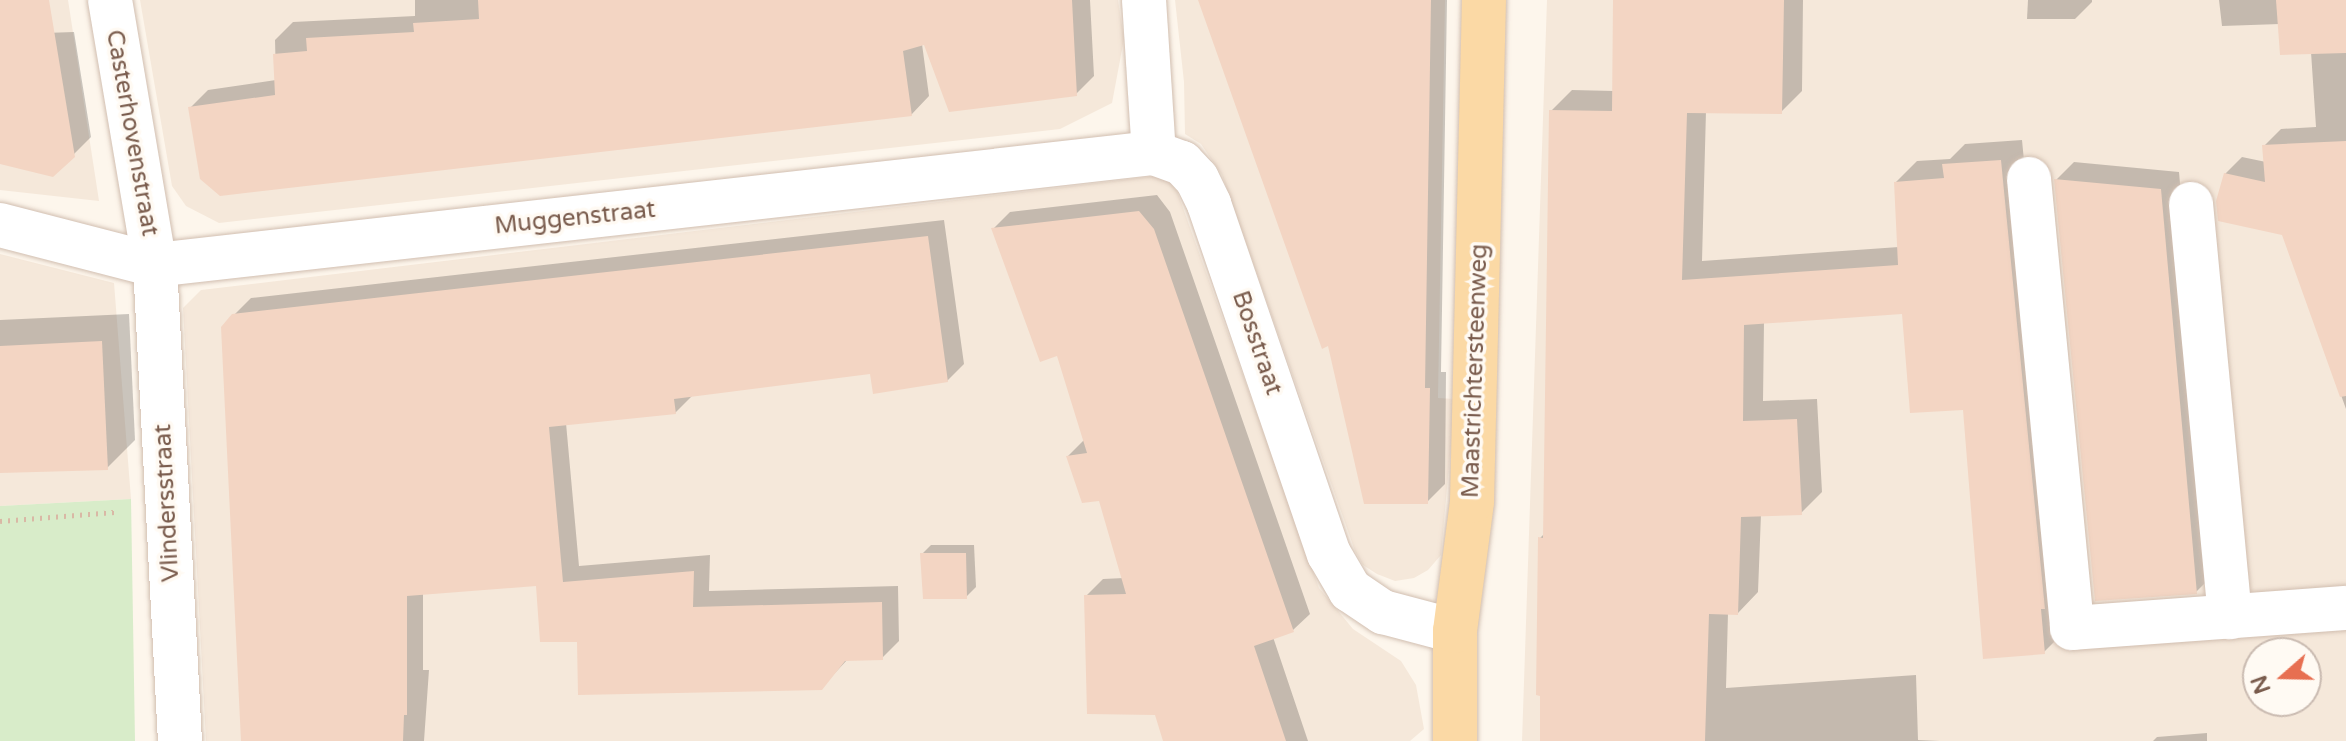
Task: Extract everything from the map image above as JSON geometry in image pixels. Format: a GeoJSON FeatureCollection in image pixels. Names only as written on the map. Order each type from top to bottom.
{"type":"FeatureCollection","features":[{"type":"Feature","properties":{"kind":"main road","name":"Maastrichtersteenweg"},"geometry":{"type":"LineString","coordinates":[[1455,741],[1455,631],[1472,501],[1484,0]]}},
{"type":"Feature","properties":{"kind":"street","name":"Casterhovenstraat"},"geometry":{"type":"LineString","coordinates":[[110,0],[155,265]]}},
{"type":"Feature","properties":{"kind":"street"},"geometry":{"type":"LineString","coordinates":[[1144,0],[1154,153]]}},
{"type":"Feature","properties":{"kind":"street","name":"Muggenstraat"},"geometry":{"type":"LineString","coordinates":[[0,225],[155,265],[1154,153]]}},
{"type":"Feature","properties":{"kind":"street","name":"Bosstraat"},"geometry":{"type":"LineString","coordinates":[[1154,153],[1182,163],[1197,179],[1209,204],[1329,554],[1350,590],[1383,612],[1455,631]]}},
{"type":"Feature","properties":{"kind":"street"},"geometry":{"type":"LineString","coordinates":[[2029,179],[2072,628],[2346,608]]}},
{"type":"Feature","properties":{"kind":"street"},"geometry":{"type":"LineString","coordinates":[[2191,204],[2230,617]]}},
{"type":"Feature","properties":{"kind":"street","name":"Vlindersstraat"},"geometry":{"type":"LineString","coordinates":[[155,265],[180,741]]}},
{"type":"Feature","properties":{"kind":"path"},"geometry":{"type":"LineString","coordinates":[[0,521],[168,508]]}},
{"type":"Feature","properties":{"kind":"shaded area"},"geometry":{"type":"Polygon","coordinates":[[[0,0],[68,0],[99,201],[0,190],[0,0]]]}},
{"type":"Feature","properties":{"kind":"shaded area"},"geometry":{"type":"Polygon","coordinates":[[[140,0],[1118,0],[1124,39],[1112,103],[1060,129],[219,223],[186,206],[172,186],[140,0]]]}},
{"type":"Feature","properties":{"kind":"shaded area"},"geometry":{"type":"Polygon","coordinates":[[[1175,0],[1445,0],[1438,398],[1455,399],[1441,555],[1428,570],[1414,578],[1395,581],[1377,574],[1363,565],[1355,551],[1222,175],[1201,144],[1185,134],[1184,82],[1175,0]]]}},
{"type":"Feature","properties":{"kind":"shaded area"},"geometry":{"type":"Polygon","coordinates":[[[1547,0],[2346,0],[2346,741],[1522,741],[1547,0]]]}},
{"type":"Feature","properties":{"kind":"shaded area"},"geometry":{"type":"Polygon","coordinates":[[[1156,176],[1168,180],[1177,191],[1319,588],[1353,629],[1401,661],[1416,685],[1424,729],[1410,741],[206,741],[183,308],[201,290],[1156,176]]]}},
{"type":"Feature","properties":{"kind":"shaded area"},"geometry":{"type":"Polygon","coordinates":[[[0,254],[114,283],[131,499],[0,506],[0,254]]]}},
{"type":"Feature","properties":{"kind":"green space"},"geometry":{"type":"Polygon","coordinates":[[[131,499],[135,741],[0,741],[0,506],[131,499]]]}},
{"type":"Feature","properties":{"kind":"building"},"geometry":{"type":"Polygon","coordinates":[[[0,0],[49,0],[75,157],[53,177],[0,164],[0,0]]]}},
{"type":"Feature","properties":{"kind":"building"},"geometry":{"type":"Polygon","coordinates":[[[478,0],[1072,0],[1077,96],[949,112],[924,45],[903,51],[912,116],[220,196],[200,179],[188,107],[275,95],[273,54],[307,51],[306,38],[414,32],[413,23],[479,19],[478,0]]]}},
{"type":"Feature","properties":{"kind":"building"},"geometry":{"type":"Polygon","coordinates":[[[1198,0],[1431,0],[1425,388],[1430,388],[1428,504],[1364,504],[1328,346],[1322,349],[1198,0]]]}},
{"type":"Feature","properties":{"kind":"building"},"geometry":{"type":"Polygon","coordinates":[[[1613,0],[1784,0],[1782,114],[1687,113],[1682,280],[1898,265],[1894,182],[1944,178],[1942,164],[2001,160],[2045,609],[2041,609],[2045,654],[1983,659],[1963,410],[1910,413],[1902,314],[1744,325],[1743,421],[1797,419],[1802,515],[1741,517],[1738,615],[1709,614],[1705,741],[1540,741],[1540,696],[1536,695],[1538,537],[1543,538],[1549,110],[1612,111],[1613,0]]]}},
{"type":"Feature","properties":{"kind":"building"},"geometry":{"type":"Polygon","coordinates":[[[2276,0],[2346,0],[2346,53],[2280,55],[2276,0]]]}},
{"type":"Feature","properties":{"kind":"building"},"geometry":{"type":"Polygon","coordinates":[[[2346,141],[2346,396],[2340,397],[2282,235],[2218,221],[2216,201],[2224,173],[2265,182],[2262,145],[2346,141]]]}},
{"type":"Feature","properties":{"kind":"building"},"geometry":{"type":"Polygon","coordinates":[[[2054,179],[2161,189],[2197,594],[2095,601],[2054,179]]]}},
{"type":"Feature","properties":{"kind":"building"},"geometry":{"type":"Polygon","coordinates":[[[1139,211],[1154,229],[1294,632],[1254,646],[1286,741],[1163,741],[1155,715],[1087,714],[1084,595],[1126,594],[1099,501],[1082,503],[1066,456],[1087,453],[1057,356],[1040,362],[991,228],[1139,211]]]}},
{"type":"Feature","properties":{"kind":"building"},"geometry":{"type":"Polygon","coordinates":[[[928,236],[948,382],[873,394],[870,374],[674,399],[676,414],[549,427],[563,582],[694,571],[693,607],[882,602],[883,660],[845,661],[822,690],[578,695],[577,642],[540,642],[536,586],[407,596],[407,715],[404,715],[403,741],[241,741],[221,327],[232,314],[928,236]]]}},
{"type":"Feature","properties":{"kind":"building"},"geometry":{"type":"Polygon","coordinates":[[[102,341],[108,470],[0,473],[0,346],[102,341]]]}},
{"type":"Feature","properties":{"kind":"building"},"geometry":{"type":"Polygon","coordinates":[[[920,553],[966,553],[967,599],[923,599],[920,553]]]}}]}
